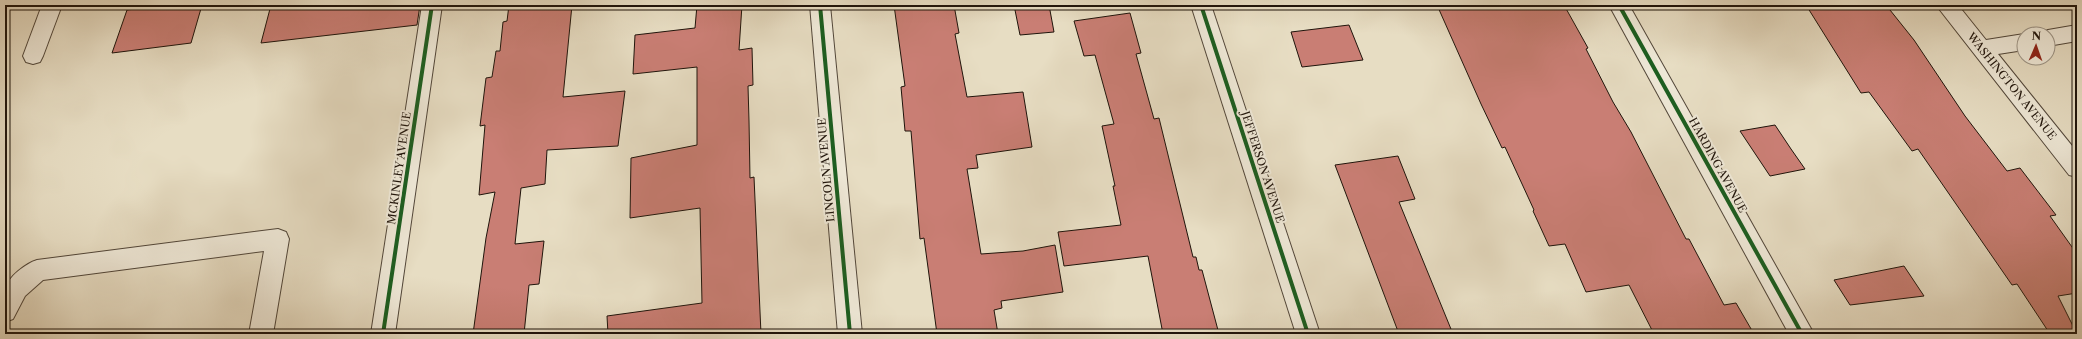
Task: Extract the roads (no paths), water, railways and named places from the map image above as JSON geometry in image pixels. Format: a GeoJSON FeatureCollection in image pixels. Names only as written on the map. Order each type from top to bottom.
{"type":"FeatureCollection","features":[{"type":"Feature","properties":{"kind":"street"},"geometry":{"type":"LineString","coordinates":[[33,56],[52,5]]}},
{"type":"Feature","properties":{"kind":"street","name":"MCKINLEY AVENUE"},"geometry":{"type":"LineString","coordinates":[[382,334],[432,5]]}},
{"type":"Feature","properties":{"kind":"street","name":"LINCOLN AVENUE"},"geometry":{"type":"LineString","coordinates":[[820,5],[850,334]]}},
{"type":"Feature","properties":{"kind":"street","name":"JEFFERSON AVENUE"},"geometry":{"type":"LineString","coordinates":[[1201,5],[1308,334]]}},
{"type":"Feature","properties":{"kind":"street","name":"HARDING AVENUE"},"geometry":{"type":"LineString","coordinates":[[1619,5],[1802,334]]}},
{"type":"Feature","properties":{"kind":"street","name":"WASHINGTON AVENUE"},"geometry":{"type":"LineString","coordinates":[[1946,5],[2077,168]]}},
{"type":"Feature","properties":{"kind":"street"},"geometry":{"type":"LineString","coordinates":[[2056,37],[2077,33]]}},
{"type":"Feature","properties":{"kind":"street"},"geometry":{"type":"LineString","coordinates":[[1982,49],[2016,43]]}},
{"type":"Feature","properties":{"kind":"street"},"geometry":{"type":"LineString","coordinates":[[5,311],[17,289],[37,270],[278,239],[261,334]]}}]}
